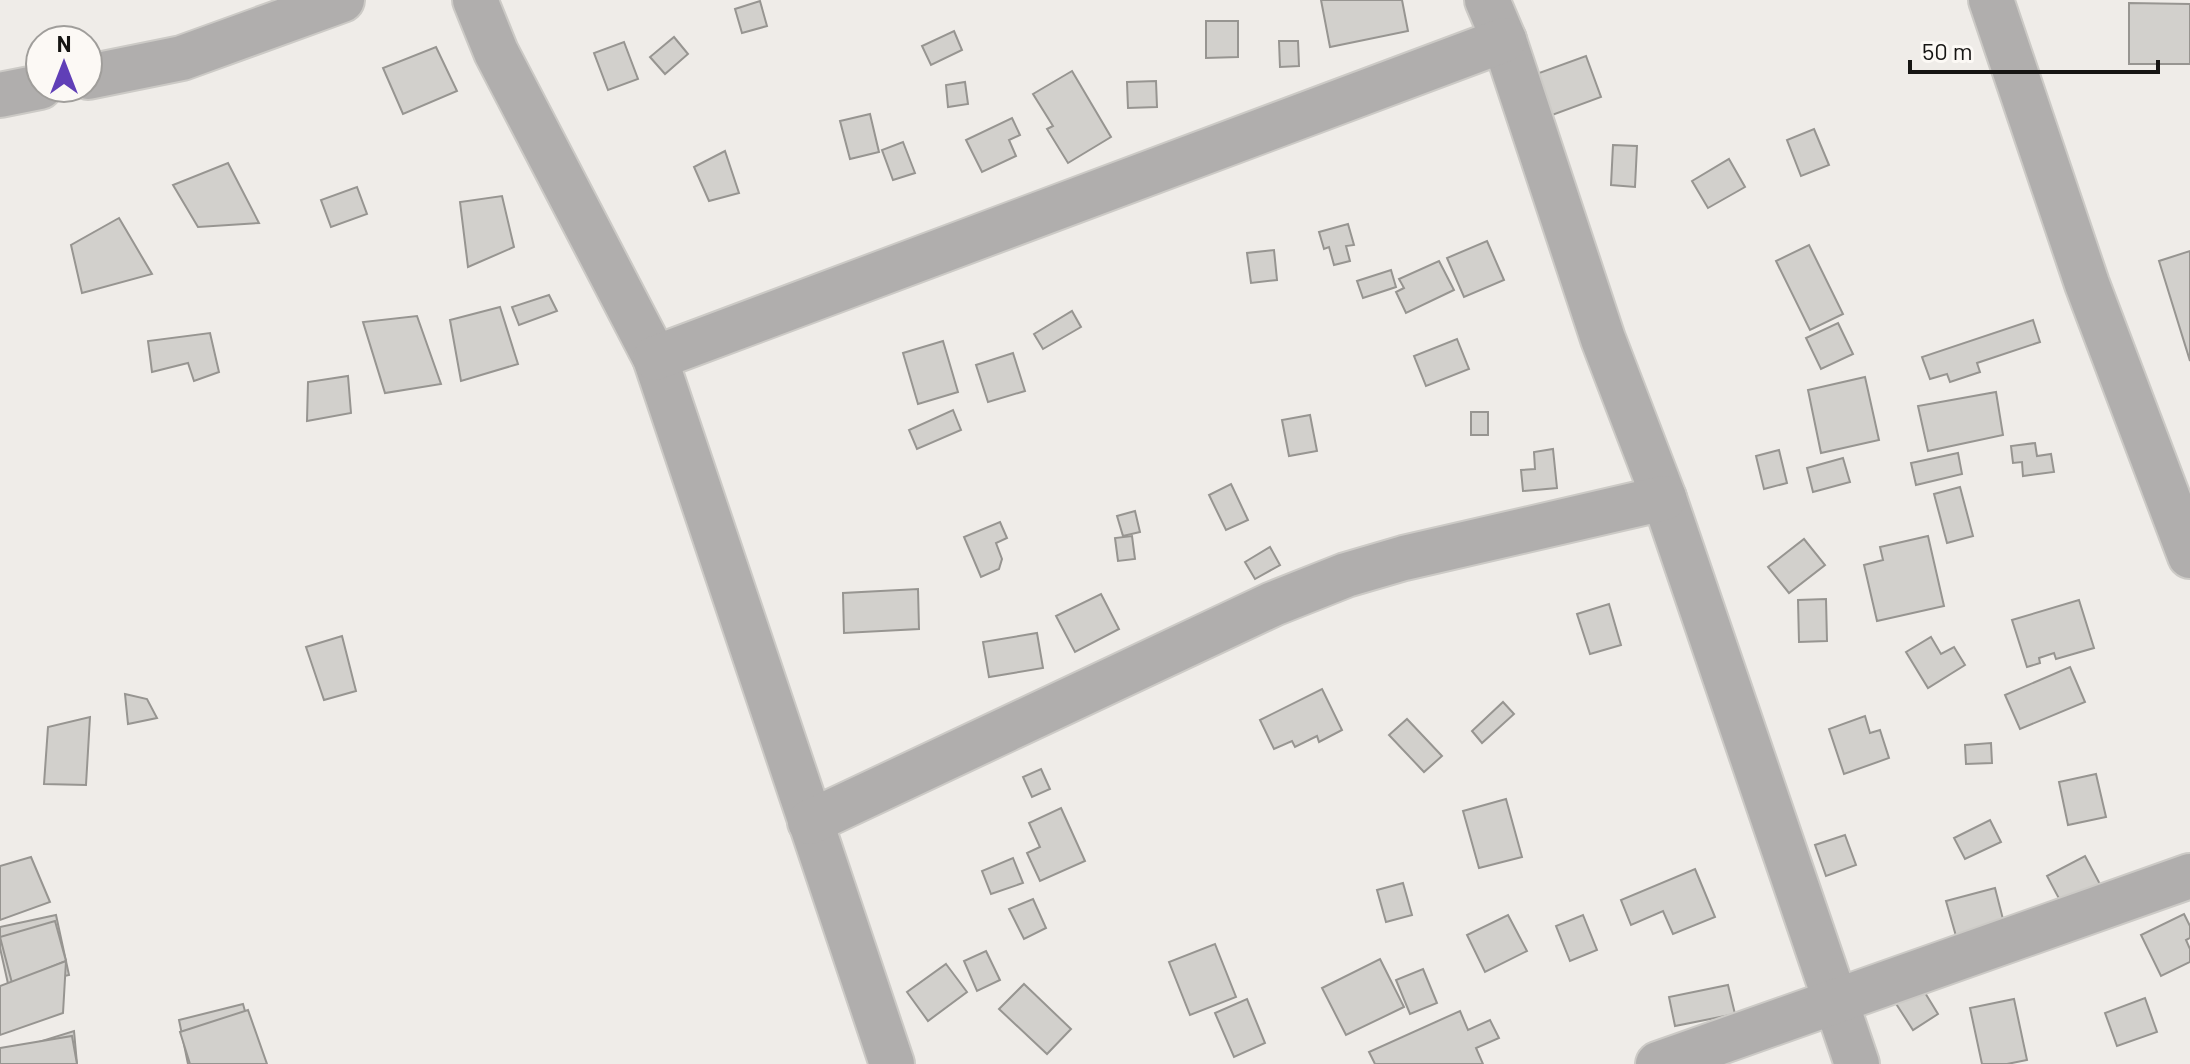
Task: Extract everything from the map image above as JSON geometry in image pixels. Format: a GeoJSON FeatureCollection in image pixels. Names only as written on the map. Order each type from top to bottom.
{"type":"FeatureCollection","features":[{"type":"Feature","properties":{"kind":"street"},"geometry":{"type":"LineString","coordinates":[[104,74],[182,58],[342,0]]}},
{"type":"Feature","properties":{"kind":"street"},"geometry":{"type":"LineString","coordinates":[[475,0],[496,52],[655,358],[892,1064]]}},
{"type":"Feature","properties":{"kind":"street"},"geometry":{"type":"LineString","coordinates":[[1487,0],[1504,40],[1603,339],[1664,498],[1857,1064]]}},
{"type":"Feature","properties":{"kind":"street"},"geometry":{"type":"LineString","coordinates":[[1991,0],[2087,284],[2190,556]]}},
{"type":"Feature","properties":{"kind":"street"},"geometry":{"type":"LineString","coordinates":[[655,358],[1504,40]]}},
{"type":"Feature","properties":{"kind":"street"},"geometry":{"type":"LineString","coordinates":[[0,95],[24,90]]}},
{"type":"Feature","properties":{"kind":"street"},"geometry":{"type":"LineString","coordinates":[[810,822],[1273,604],[1346,575],[1404,558],[1664,498]]}},
{"type":"Feature","properties":{"kind":"street"},"geometry":{"type":"LineString","coordinates":[[1658,1064],[2190,876]]}},
{"type":"Feature","properties":{"kind":"building"},"geometry":{"type":"Polygon","coordinates":[[[1321,0],[1402,0],[1408,31],[1330,47],[1321,0]]]}},
{"type":"Feature","properties":{"kind":"building"},"geometry":{"type":"Polygon","coordinates":[[[760,1],[767,26],[742,33],[735,9],[760,1]]]}},
{"type":"Feature","properties":{"kind":"building"},"geometry":{"type":"Polygon","coordinates":[[[2129,3],[2190,4],[2190,64],[2129,64],[2129,3]]]}},
{"type":"Feature","properties":{"kind":"building"},"geometry":{"type":"Polygon","coordinates":[[[1206,21],[1238,21],[1238,57],[1206,58],[1206,21]]]}},
{"type":"Feature","properties":{"kind":"building"},"geometry":{"type":"Polygon","coordinates":[[[954,31],[962,50],[931,65],[922,46],[954,31]]]}},
{"type":"Feature","properties":{"kind":"building"},"geometry":{"type":"Polygon","coordinates":[[[674,37],[688,54],[665,74],[650,57],[674,37]]]}},
{"type":"Feature","properties":{"kind":"building"},"geometry":{"type":"Polygon","coordinates":[[[1279,41],[1298,41],[1299,66],[1280,67],[1279,41]]]}},
{"type":"Feature","properties":{"kind":"building"},"geometry":{"type":"Polygon","coordinates":[[[624,42],[638,79],[608,90],[594,53],[624,42]]]}},
{"type":"Feature","properties":{"kind":"building"},"geometry":{"type":"Polygon","coordinates":[[[436,47],[457,91],[403,114],[383,68],[436,47]]]}},
{"type":"Feature","properties":{"kind":"building"},"geometry":{"type":"Polygon","coordinates":[[[1586,56],[1601,97],[1544,118],[1528,77],[1586,56]]]}},
{"type":"Feature","properties":{"kind":"building"},"geometry":{"type":"Polygon","coordinates":[[[1072,71],[1111,137],[1068,163],[1047,129],[1053,126],[1033,94],[1072,71]]]}},
{"type":"Feature","properties":{"kind":"building"},"geometry":{"type":"Polygon","coordinates":[[[1156,81],[1157,107],[1128,108],[1127,82],[1156,81]]]}},
{"type":"Feature","properties":{"kind":"building"},"geometry":{"type":"Polygon","coordinates":[[[965,82],[968,104],[948,107],[946,85],[965,82]]]}},
{"type":"Feature","properties":{"kind":"building"},"geometry":{"type":"Polygon","coordinates":[[[870,114],[879,152],[850,159],[840,121],[870,114]]]}},
{"type":"Feature","properties":{"kind":"building"},"geometry":{"type":"Polygon","coordinates":[[[1012,118],[1020,135],[1009,140],[1016,156],[982,172],[966,140],[1012,118]]]}},
{"type":"Feature","properties":{"kind":"building"},"geometry":{"type":"Polygon","coordinates":[[[1814,129],[1829,165],[1801,176],[1787,140],[1814,129]]]}},
{"type":"Feature","properties":{"kind":"building"},"geometry":{"type":"Polygon","coordinates":[[[903,142],[915,173],[893,180],[882,150],[903,142]]]}},
{"type":"Feature","properties":{"kind":"building"},"geometry":{"type":"Polygon","coordinates":[[[1613,145],[1637,146],[1635,187],[1611,185],[1613,145]]]}},
{"type":"Feature","properties":{"kind":"building"},"geometry":{"type":"Polygon","coordinates":[[[725,151],[739,193],[709,201],[694,167],[725,151]]]}},
{"type":"Feature","properties":{"kind":"building"},"geometry":{"type":"Polygon","coordinates":[[[1729,159],[1745,187],[1708,208],[1692,181],[1729,159]]]}},
{"type":"Feature","properties":{"kind":"building"},"geometry":{"type":"Polygon","coordinates":[[[228,163],[259,223],[198,227],[173,185],[228,163]]]}},
{"type":"Feature","properties":{"kind":"building"},"geometry":{"type":"Polygon","coordinates":[[[357,187],[367,214],[331,227],[321,200],[357,187]]]}},
{"type":"Feature","properties":{"kind":"building"},"geometry":{"type":"Polygon","coordinates":[[[502,196],[514,247],[468,267],[460,202],[502,196]]]}},
{"type":"Feature","properties":{"kind":"building"},"geometry":{"type":"Polygon","coordinates":[[[119,218],[152,274],[82,293],[71,245],[119,218]]]}},
{"type":"Feature","properties":{"kind":"building"},"geometry":{"type":"Polygon","coordinates":[[[1348,224],[1354,245],[1346,246],[1350,261],[1334,265],[1329,247],[1324,249],[1319,232],[1348,224]]]}},
{"type":"Feature","properties":{"kind":"building"},"geometry":{"type":"Polygon","coordinates":[[[1487,241],[1504,280],[1464,297],[1447,258],[1487,241]]]}},
{"type":"Feature","properties":{"kind":"building"},"geometry":{"type":"Polygon","coordinates":[[[1809,245],[1843,314],[1810,330],[1776,261],[1809,245]]]}},
{"type":"Feature","properties":{"kind":"building"},"geometry":{"type":"Polygon","coordinates":[[[1274,250],[1277,280],[1251,283],[1247,253],[1274,250]]]}},
{"type":"Feature","properties":{"kind":"building"},"geometry":{"type":"Polygon","coordinates":[[[2190,251],[2190,361],[2159,261],[2190,251]]]}},
{"type":"Feature","properties":{"kind":"building"},"geometry":{"type":"Polygon","coordinates":[[[1439,261],[1454,290],[1406,313],[1396,292],[1404,288],[1399,279],[1439,261]]]}},
{"type":"Feature","properties":{"kind":"building"},"geometry":{"type":"Polygon","coordinates":[[[1391,270],[1396,287],[1363,298],[1357,281],[1391,270]]]}},
{"type":"Feature","properties":{"kind":"building"},"geometry":{"type":"Polygon","coordinates":[[[549,295],[557,311],[519,325],[512,307],[549,295]]]}},
{"type":"Feature","properties":{"kind":"building"},"geometry":{"type":"Polygon","coordinates":[[[500,307],[518,364],[461,381],[450,320],[500,307]]]}},
{"type":"Feature","properties":{"kind":"building"},"geometry":{"type":"Polygon","coordinates":[[[1072,311],[1081,327],[1043,349],[1034,334],[1072,311]]]}},
{"type":"Feature","properties":{"kind":"building"},"geometry":{"type":"Polygon","coordinates":[[[417,316],[441,384],[385,393],[363,322],[417,316]]]}},
{"type":"Feature","properties":{"kind":"building"},"geometry":{"type":"Polygon","coordinates":[[[2033,320],[2040,342],[1977,363],[1980,372],[1950,382],[1947,374],[1930,379],[1922,357],[2033,320]]]}},
{"type":"Feature","properties":{"kind":"building"},"geometry":{"type":"Polygon","coordinates":[[[1838,323],[1853,354],[1821,369],[1806,338],[1838,323]]]}},
{"type":"Feature","properties":{"kind":"building"},"geometry":{"type":"Polygon","coordinates":[[[210,333],[219,372],[194,381],[188,363],[152,372],[148,341],[210,333]]]}},
{"type":"Feature","properties":{"kind":"building"},"geometry":{"type":"Polygon","coordinates":[[[1457,339],[1469,369],[1426,386],[1414,356],[1457,339]]]}},
{"type":"Feature","properties":{"kind":"building"},"geometry":{"type":"Polygon","coordinates":[[[943,341],[958,392],[918,404],[903,353],[943,341]]]}},
{"type":"Feature","properties":{"kind":"building"},"geometry":{"type":"Polygon","coordinates":[[[1013,353],[1025,391],[988,402],[976,365],[1013,353]]]}},
{"type":"Feature","properties":{"kind":"building"},"geometry":{"type":"Polygon","coordinates":[[[348,376],[351,413],[307,421],[308,382],[348,376]]]}},
{"type":"Feature","properties":{"kind":"building"},"geometry":{"type":"Polygon","coordinates":[[[1865,377],[1879,440],[1821,453],[1808,390],[1865,377]]]}},
{"type":"Feature","properties":{"kind":"building"},"geometry":{"type":"Polygon","coordinates":[[[1996,392],[2003,435],[1928,451],[1918,406],[1996,392]]]}},
{"type":"Feature","properties":{"kind":"building"},"geometry":{"type":"Polygon","coordinates":[[[953,410],[961,430],[917,449],[909,430],[953,410]]]}},
{"type":"Feature","properties":{"kind":"building"},"geometry":{"type":"Polygon","coordinates":[[[1471,412],[1488,412],[1488,435],[1471,435],[1471,412]]]}},
{"type":"Feature","properties":{"kind":"building"},"geometry":{"type":"Polygon","coordinates":[[[1310,415],[1317,451],[1289,456],[1282,420],[1310,415]]]}},
{"type":"Feature","properties":{"kind":"building"},"geometry":{"type":"Polygon","coordinates":[[[2035,443],[2037,456],[2051,454],[2054,472],[2023,476],[2022,462],[2013,463],[2011,446],[2035,443]]]}},
{"type":"Feature","properties":{"kind":"building"},"geometry":{"type":"Polygon","coordinates":[[[1553,449],[1557,488],[1523,491],[1521,470],[1535,469],[1534,452],[1553,449]]]}},
{"type":"Feature","properties":{"kind":"building"},"geometry":{"type":"Polygon","coordinates":[[[1779,450],[1787,483],[1764,489],[1756,456],[1779,450]]]}},
{"type":"Feature","properties":{"kind":"building"},"geometry":{"type":"Polygon","coordinates":[[[1958,453],[1962,474],[1916,485],[1911,463],[1958,453]]]}},
{"type":"Feature","properties":{"kind":"building"},"geometry":{"type":"Polygon","coordinates":[[[1843,458],[1850,482],[1813,492],[1807,468],[1843,458]]]}},
{"type":"Feature","properties":{"kind":"building"},"geometry":{"type":"Polygon","coordinates":[[[1231,484],[1248,520],[1226,530],[1209,495],[1231,484]]]}},
{"type":"Feature","properties":{"kind":"building"},"geometry":{"type":"Polygon","coordinates":[[[1960,487],[1973,536],[1947,543],[1934,494],[1960,487]]]}},
{"type":"Feature","properties":{"kind":"building"},"geometry":{"type":"Polygon","coordinates":[[[1135,511],[1140,532],[1123,536],[1117,516],[1135,511]]]}},
{"type":"Feature","properties":{"kind":"building"},"geometry":{"type":"Polygon","coordinates":[[[1000,522],[1007,538],[996,543],[1002,559],[999,569],[981,577],[964,537],[1000,522]]]}},
{"type":"Feature","properties":{"kind":"building"},"geometry":{"type":"Polygon","coordinates":[[[1132,536],[1135,559],[1118,561],[1115,538],[1132,536]]]}},
{"type":"Feature","properties":{"kind":"building"},"geometry":{"type":"Polygon","coordinates":[[[1928,536],[1944,606],[1877,621],[1864,565],[1883,560],[1880,547],[1928,536]]]}},
{"type":"Feature","properties":{"kind":"building"},"geometry":{"type":"Polygon","coordinates":[[[1804,539],[1825,565],[1789,593],[1768,567],[1804,539]]]}},
{"type":"Feature","properties":{"kind":"building"},"geometry":{"type":"Polygon","coordinates":[[[1270,547],[1280,565],[1255,579],[1245,562],[1270,547]]]}},
{"type":"Feature","properties":{"kind":"building"},"geometry":{"type":"Polygon","coordinates":[[[918,589],[919,629],[844,633],[843,593],[918,589]]]}},
{"type":"Feature","properties":{"kind":"building"},"geometry":{"type":"Polygon","coordinates":[[[1101,594],[1119,629],[1075,652],[1056,616],[1101,594]]]}},
{"type":"Feature","properties":{"kind":"building"},"geometry":{"type":"Polygon","coordinates":[[[1826,599],[1827,641],[1799,642],[1798,600],[1826,599]]]}},
{"type":"Feature","properties":{"kind":"building"},"geometry":{"type":"Polygon","coordinates":[[[2079,600],[2094,648],[2056,659],[2054,653],[2039,658],[2040,663],[2027,667],[2012,620],[2079,600]]]}},
{"type":"Feature","properties":{"kind":"building"},"geometry":{"type":"Polygon","coordinates":[[[1609,604],[1621,645],[1590,654],[1577,614],[1609,604]]]}},
{"type":"Feature","properties":{"kind":"building"},"geometry":{"type":"Polygon","coordinates":[[[1037,633],[1043,668],[989,677],[983,642],[1037,633]]]}},
{"type":"Feature","properties":{"kind":"building"},"geometry":{"type":"Polygon","coordinates":[[[342,636],[356,691],[324,700],[306,647],[342,636]]]}},
{"type":"Feature","properties":{"kind":"building"},"geometry":{"type":"Polygon","coordinates":[[[1931,637],[1941,654],[1954,647],[1965,665],[1928,688],[1906,652],[1931,637]]]}},
{"type":"Feature","properties":{"kind":"building"},"geometry":{"type":"Polygon","coordinates":[[[2070,667],[2085,702],[2020,729],[2005,695],[2070,667]]]}},
{"type":"Feature","properties":{"kind":"building"},"geometry":{"type":"Polygon","coordinates":[[[1322,689],[1342,730],[1319,742],[1317,736],[1295,747],[1292,741],[1274,749],[1260,720],[1322,689]]]}},
{"type":"Feature","properties":{"kind":"building"},"geometry":{"type":"Polygon","coordinates":[[[125,694],[147,699],[157,718],[128,724],[125,694]]]}},
{"type":"Feature","properties":{"kind":"building"},"geometry":{"type":"Polygon","coordinates":[[[1503,702],[1514,714],[1482,743],[1472,731],[1503,702]]]}},
{"type":"Feature","properties":{"kind":"building"},"geometry":{"type":"Polygon","coordinates":[[[1865,716],[1870,733],[1880,730],[1889,758],[1844,774],[1829,729],[1865,716]]]}},
{"type":"Feature","properties":{"kind":"building"},"geometry":{"type":"Polygon","coordinates":[[[90,717],[86,785],[44,784],[48,727],[90,717]]]}},
{"type":"Feature","properties":{"kind":"building"},"geometry":{"type":"Polygon","coordinates":[[[1407,719],[1442,756],[1424,772],[1389,735],[1407,719]]]}},
{"type":"Feature","properties":{"kind":"building"},"geometry":{"type":"Polygon","coordinates":[[[1991,743],[1992,763],[1966,764],[1965,745],[1991,743]]]}},
{"type":"Feature","properties":{"kind":"building"},"geometry":{"type":"Polygon","coordinates":[[[1041,769],[1050,789],[1032,797],[1023,777],[1041,769]]]}},
{"type":"Feature","properties":{"kind":"building"},"geometry":{"type":"Polygon","coordinates":[[[2096,774],[2106,817],[2068,825],[2059,782],[2096,774]]]}},
{"type":"Feature","properties":{"kind":"building"},"geometry":{"type":"Polygon","coordinates":[[[1506,799],[1522,857],[1479,868],[1463,811],[1506,799]]]}},
{"type":"Feature","properties":{"kind":"building"},"geometry":{"type":"Polygon","coordinates":[[[1061,808],[1085,861],[1040,881],[1027,853],[1040,847],[1029,823],[1061,808]]]}},
{"type":"Feature","properties":{"kind":"building"},"geometry":{"type":"Polygon","coordinates":[[[1990,820],[2001,842],[1965,859],[1954,838],[1990,820]]]}},
{"type":"Feature","properties":{"kind":"building"},"geometry":{"type":"Polygon","coordinates":[[[1845,835],[1856,865],[1826,876],[1815,845],[1845,835]]]}},
{"type":"Feature","properties":{"kind":"building"},"geometry":{"type":"Polygon","coordinates":[[[2085,856],[2102,888],[2064,908],[2047,876],[2085,856]]]}},
{"type":"Feature","properties":{"kind":"building"},"geometry":{"type":"Polygon","coordinates":[[[31,857],[50,902],[0,920],[0,866],[31,857]]]}},
{"type":"Feature","properties":{"kind":"building"},"geometry":{"type":"Polygon","coordinates":[[[1013,858],[1023,883],[991,894],[982,871],[1013,858]]]}},
{"type":"Feature","properties":{"kind":"building"},"geometry":{"type":"Polygon","coordinates":[[[1695,869],[1715,917],[1673,934],[1663,911],[1631,925],[1621,900],[1695,869]]]}},
{"type":"Feature","properties":{"kind":"building"},"geometry":{"type":"Polygon","coordinates":[[[1403,883],[1412,915],[1386,922],[1377,890],[1403,883]]]}},
{"type":"Feature","properties":{"kind":"building"},"geometry":{"type":"Polygon","coordinates":[[[1995,888],[2004,923],[1956,936],[1946,901],[1995,888]]]}},
{"type":"Feature","properties":{"kind":"building"},"geometry":{"type":"Polygon","coordinates":[[[1033,899],[1046,928],[1024,939],[1009,909],[1033,899]]]}},
{"type":"Feature","properties":{"kind":"building"},"geometry":{"type":"Polygon","coordinates":[[[2184,914],[2190,926],[2190,938],[2186,940],[2190,962],[2161,976],[2141,935],[2184,914]]]}},
{"type":"Feature","properties":{"kind":"building"},"geometry":{"type":"Polygon","coordinates":[[[56,915],[69,975],[9,988],[0,948],[0,927],[56,915]]]}},
{"type":"Feature","properties":{"kind":"building"},"geometry":{"type":"Polygon","coordinates":[[[1508,915],[1527,951],[1485,972],[1467,935],[1508,915]]]}},
{"type":"Feature","properties":{"kind":"building"},"geometry":{"type":"Polygon","coordinates":[[[1583,915],[1597,950],[1570,961],[1556,926],[1583,915]]]}},
{"type":"Feature","properties":{"kind":"building"},"geometry":{"type":"Polygon","coordinates":[[[55,921],[66,961],[12,983],[0,937],[55,921]]]}},
{"type":"Feature","properties":{"kind":"building"},"geometry":{"type":"Polygon","coordinates":[[[1215,944],[1236,997],[1190,1015],[1169,962],[1215,944]]]}},
{"type":"Feature","properties":{"kind":"building"},"geometry":{"type":"Polygon","coordinates":[[[986,951],[1000,980],[977,991],[964,961],[986,951]]]}},
{"type":"Feature","properties":{"kind":"building"},"geometry":{"type":"Polygon","coordinates":[[[1380,959],[1404,1007],[1346,1035],[1322,988],[1380,959]]]}},
{"type":"Feature","properties":{"kind":"building"},"geometry":{"type":"Polygon","coordinates":[[[66,961],[63,1013],[0,1035],[0,986],[66,961]]]}},
{"type":"Feature","properties":{"kind":"building"},"geometry":{"type":"Polygon","coordinates":[[[946,964],[967,992],[928,1021],[907,992],[946,964]]]}},
{"type":"Feature","properties":{"kind":"building"},"geometry":{"type":"Polygon","coordinates":[[[1423,969],[1437,1003],[1410,1014],[1396,980],[1423,969]]]}},
{"type":"Feature","properties":{"kind":"building"},"geometry":{"type":"Polygon","coordinates":[[[1919,983],[1938,1014],[1913,1030],[1893,999],[1919,983]]]}},
{"type":"Feature","properties":{"kind":"building"},"geometry":{"type":"Polygon","coordinates":[[[1024,984],[1071,1029],[1047,1054],[999,1009],[1024,984]]]}},
{"type":"Feature","properties":{"kind":"building"},"geometry":{"type":"Polygon","coordinates":[[[1728,985],[1735,1014],[1675,1026],[1669,997],[1728,985]]]}},
{"type":"Feature","properties":{"kind":"building"},"geometry":{"type":"Polygon","coordinates":[[[2145,998],[2157,1032],[2117,1046],[2105,1013],[2145,998]]]}},
{"type":"Feature","properties":{"kind":"building"},"geometry":{"type":"Polygon","coordinates":[[[1247,999],[1265,1043],[1234,1057],[1215,1013],[1247,999]]]}},
{"type":"Feature","properties":{"kind":"building"},"geometry":{"type":"Polygon","coordinates":[[[2014,999],[2027,1060],[1982,1064],[1970,1008],[2014,999]]]}},
{"type":"Feature","properties":{"kind":"building"},"geometry":{"type":"Polygon","coordinates":[[[243,1004],[260,1064],[188,1064],[179,1020],[243,1004]]]}},
{"type":"Feature","properties":{"kind":"building"},"geometry":{"type":"Polygon","coordinates":[[[248,1010],[267,1064],[190,1064],[180,1032],[248,1010]]]}},
{"type":"Feature","properties":{"kind":"building"},"geometry":{"type":"Polygon","coordinates":[[[1460,1011],[1468,1030],[1490,1020],[1499,1038],[1476,1048],[1483,1064],[1375,1064],[1369,1052],[1460,1011]]]}},
{"type":"Feature","properties":{"kind":"building"},"geometry":{"type":"Polygon","coordinates":[[[74,1031],[77,1064],[0,1064],[0,1054],[74,1031]]]}},
{"type":"Feature","properties":{"kind":"building"},"geometry":{"type":"Polygon","coordinates":[[[72,1036],[77,1064],[0,1064],[0,1048],[72,1036]]]}}]}
